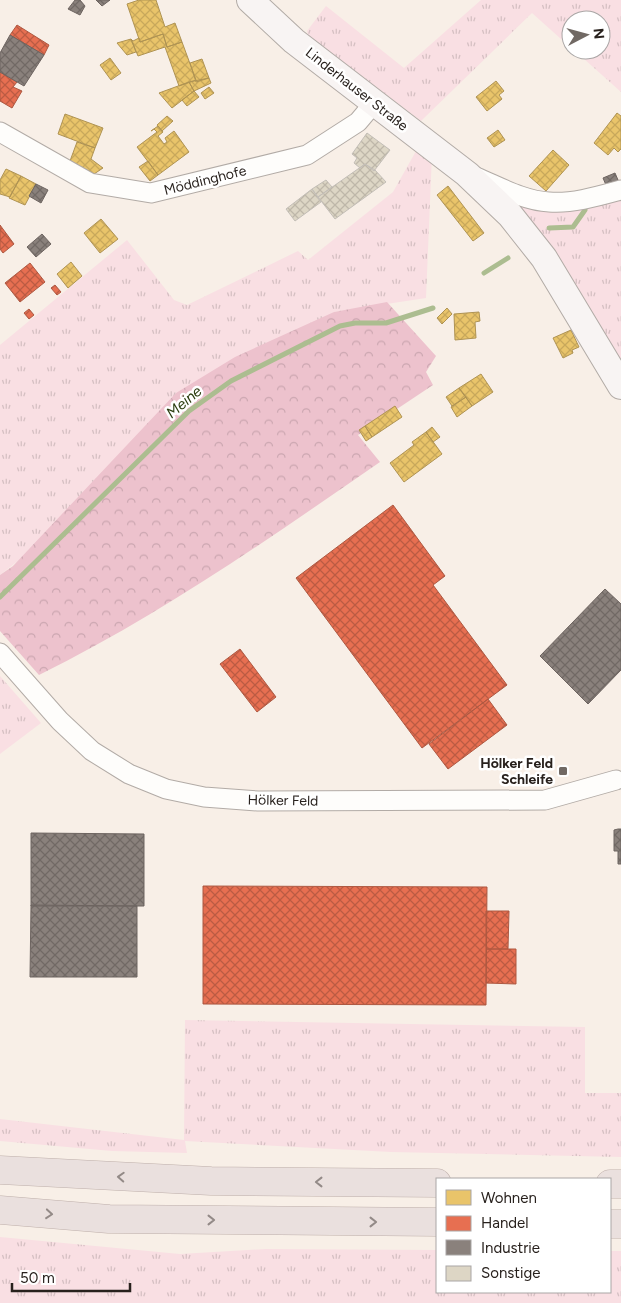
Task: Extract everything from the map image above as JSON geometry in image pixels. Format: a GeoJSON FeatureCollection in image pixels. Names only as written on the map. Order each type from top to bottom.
{"type":"FeatureCollection","features":[{"type":"Feature","properties":{"kind":"highway"},"geometry":{"type":"LineString","coordinates":[[0,1170],[211,1181],[436,1183]]}},
{"type":"Feature","properties":{"kind":"highway"},"geometry":{"type":"LineString","coordinates":[[0,1210],[109,1219],[436,1222]]}},
{"type":"Feature","properties":{"kind":"main road","name":"Linderhauser Straße"},"geometry":{"type":"LineString","coordinates":[[250,0],[294,41],[467,174],[510,215],[544,258],[621,386]]}},
{"type":"Feature","properties":{"kind":"street","name":"Möddinghofe"},"geometry":{"type":"LineString","coordinates":[[0,132],[90,183],[151,193],[307,155],[358,122],[374,103]]}},
{"type":"Feature","properties":{"kind":"street","name":"Linderhauser Straße"},"geometry":{"type":"LineString","coordinates":[[467,174],[529,198],[548,202],[570,201],[621,190]]}},
{"type":"Feature","properties":{"kind":"street","name":"Hölker Feld"},"geometry":{"type":"LineString","coordinates":[[0,653],[60,722],[92,751],[129,774],[166,789],[204,797],[258,801],[545,800],[616,780]]}},
{"type":"Feature","properties":{"kind":"green space"},"geometry":{"type":"Polygon","coordinates":[[[481,0],[621,0],[621,92],[585,60],[611,60],[611,10],[561,10],[561,39],[532,13],[421,121],[308,35],[307,31],[326,6],[404,68],[481,0]]]}},
{"type":"Feature","properties":{"kind":"green space"},"geometry":{"type":"Polygon","coordinates":[[[420,144],[432,154],[426,298],[334,312],[0,575],[0,345],[127,240],[174,300],[187,305],[298,251],[308,260],[393,192],[420,144]]]}},
{"type":"Feature","properties":{"kind":"green space"},"geometry":{"type":"Polygon","coordinates":[[[492,187],[523,203],[621,197],[621,360],[582,297],[492,187]]]}},
{"type":"Feature","properties":{"kind":"green space"},"geometry":{"type":"Polygon","coordinates":[[[387,302],[436,356],[426,372],[433,385],[358,435],[380,462],[171,602],[84,652],[39,675],[0,631],[0,575],[13,566],[176,393],[235,357],[334,312],[387,302]]]}},
{"type":"Feature","properties":{"kind":"green space"},"geometry":{"type":"Polygon","coordinates":[[[0,676],[41,723],[0,754],[0,676]]]}},
{"type":"Feature","properties":{"kind":"green space"},"geometry":{"type":"Polygon","coordinates":[[[185,1020],[585,1027],[585,1093],[621,1093],[621,1157],[391,1152],[185,1141],[187,1153],[112,1151],[0,1141],[0,1119],[184,1140],[185,1020]]]}},
{"type":"Feature","properties":{"kind":"green space"},"geometry":{"type":"Polygon","coordinates":[[[0,1237],[180,1254],[266,1249],[436,1250],[436,1293],[611,1293],[611,1251],[621,1251],[621,1303],[0,1303],[0,1237]]]}},
{"type":"Feature","properties":{"kind":"building: Wohnen"},"geometry":{"type":"Polygon","coordinates":[[[139,0],[156,0],[165,27],[175,23],[182,42],[167,47],[163,34],[140,42],[127,4],[139,0]]]}},
{"type":"Feature","properties":{"kind":"building: Wohnen"},"geometry":{"type":"Polygon","coordinates":[[[163,34],[167,47],[182,42],[196,80],[179,86],[165,47],[138,56],[131,39],[133,41],[139,38],[140,42],[163,34]]]}},
{"type":"Feature","properties":{"kind":"building: Wohnen"},"geometry":{"type":"Polygon","coordinates":[[[131,39],[136,52],[127,55],[117,43],[131,39]]]}},
{"type":"Feature","properties":{"kind":"building: Wohnen"},"geometry":{"type":"Polygon","coordinates":[[[110,58],[121,73],[111,80],[100,65],[110,58]]]}},
{"type":"Feature","properties":{"kind":"building: Wohnen"},"geometry":{"type":"Polygon","coordinates":[[[202,59],[209,78],[196,82],[190,63],[202,59]]]}},
{"type":"Feature","properties":{"kind":"building: Wohnen"},"geometry":{"type":"Polygon","coordinates":[[[209,78],[211,83],[194,91],[189,82],[209,78]]]}},
{"type":"Feature","properties":{"kind":"building: Wohnen"},"geometry":{"type":"Polygon","coordinates":[[[496,81],[504,91],[499,95],[502,99],[487,111],[476,97],[496,81]]]}},
{"type":"Feature","properties":{"kind":"building: Wohnen"},"geometry":{"type":"Polygon","coordinates":[[[189,82],[194,91],[172,108],[159,93],[189,82]]]}},
{"type":"Feature","properties":{"kind":"building: Wohnen"},"geometry":{"type":"Polygon","coordinates":[[[209,87],[214,93],[205,99],[201,93],[209,87]]]}},
{"type":"Feature","properties":{"kind":"building: Wohnen"},"geometry":{"type":"Polygon","coordinates":[[[194,91],[199,97],[187,106],[182,100],[194,91]]]}},
{"type":"Feature","properties":{"kind":"building: Wohnen"},"geometry":{"type":"Polygon","coordinates":[[[617,113],[621,116],[621,149],[618,152],[614,148],[608,155],[594,143],[617,113]]]}},
{"type":"Feature","properties":{"kind":"building: Wohnen"},"geometry":{"type":"Polygon","coordinates":[[[65,114],[103,128],[95,148],[58,134],[65,114]]]}},
{"type":"Feature","properties":{"kind":"building: Wohnen"},"geometry":{"type":"Polygon","coordinates":[[[167,116],[173,121],[162,131],[157,125],[167,116]]]}},
{"type":"Feature","properties":{"kind":"building: Wohnen"},"geometry":{"type":"Polygon","coordinates":[[[158,126],[163,132],[158,136],[164,144],[167,142],[165,138],[174,131],[189,152],[158,175],[137,147],[157,132],[154,129],[151,131],[158,126]]]}},
{"type":"Feature","properties":{"kind":"building: Wohnen"},"geometry":{"type":"Polygon","coordinates":[[[498,130],[505,140],[494,147],[487,138],[498,130]]]}},
{"type":"Feature","properties":{"kind":"building: Wohnen"},"geometry":{"type":"Polygon","coordinates":[[[77,142],[95,148],[91,159],[103,168],[94,174],[70,161],[77,142]]]}},
{"type":"Feature","properties":{"kind":"building: Wohnen"},"geometry":{"type":"Polygon","coordinates":[[[553,150],[569,165],[546,191],[529,176],[553,150]]]}},
{"type":"Feature","properties":{"kind":"building: Wohnen"},"geometry":{"type":"Polygon","coordinates":[[[148,161],[158,175],[150,181],[139,167],[148,161]]]}},
{"type":"Feature","properties":{"kind":"building: Wohnen"},"geometry":{"type":"Polygon","coordinates":[[[6,169],[21,176],[10,197],[0,194],[0,180],[6,169]]]}},
{"type":"Feature","properties":{"kind":"building: Wohnen"},"geometry":{"type":"Polygon","coordinates":[[[21,176],[36,184],[25,205],[9,198],[21,176]]]}},
{"type":"Feature","properties":{"kind":"building: Wohnen"},"geometry":{"type":"Polygon","coordinates":[[[448,186],[484,233],[473,241],[437,195],[448,186]]]}},
{"type":"Feature","properties":{"kind":"building: Wohnen"},"geometry":{"type":"Polygon","coordinates":[[[101,219],[118,239],[100,253],[84,233],[101,219]]]}},
{"type":"Feature","properties":{"kind":"building: Wohnen"},"geometry":{"type":"Polygon","coordinates":[[[71,262],[82,276],[68,288],[57,274],[71,262]]]}},
{"type":"Feature","properties":{"kind":"building: Wohnen"},"geometry":{"type":"Polygon","coordinates":[[[447,308],[452,314],[442,324],[437,318],[447,308]]]}},
{"type":"Feature","properties":{"kind":"building: Wohnen"},"geometry":{"type":"Polygon","coordinates":[[[479,312],[480,321],[475,322],[476,338],[455,340],[454,314],[479,312]]]}},
{"type":"Feature","properties":{"kind":"building: Wohnen"},"geometry":{"type":"Polygon","coordinates":[[[571,330],[579,347],[572,350],[573,353],[563,358],[553,338],[571,330]]]}},
{"type":"Feature","properties":{"kind":"building: Wohnen"},"geometry":{"type":"Polygon","coordinates":[[[481,374],[493,392],[472,406],[459,388],[481,374]]]}},
{"type":"Feature","properties":{"kind":"building: Wohnen"},"geometry":{"type":"Polygon","coordinates":[[[459,388],[466,397],[452,406],[446,397],[459,388]]]}},
{"type":"Feature","properties":{"kind":"building: Wohnen"},"geometry":{"type":"Polygon","coordinates":[[[466,397],[472,406],[457,417],[451,407],[466,397]]]}},
{"type":"Feature","properties":{"kind":"building: Wohnen"},"geometry":{"type":"Polygon","coordinates":[[[395,406],[402,417],[372,437],[365,426],[395,406]]]}},
{"type":"Feature","properties":{"kind":"building: Wohnen"},"geometry":{"type":"Polygon","coordinates":[[[365,426],[372,437],[366,441],[359,430],[365,426]]]}},
{"type":"Feature","properties":{"kind":"building: Wohnen"},"geometry":{"type":"Polygon","coordinates":[[[432,427],[440,437],[433,442],[426,432],[432,427]]]}},
{"type":"Feature","properties":{"kind":"building: Wohnen"},"geometry":{"type":"Polygon","coordinates":[[[426,432],[442,454],[404,482],[390,463],[414,445],[412,442],[426,432]]]}},
{"type":"Feature","properties":{"kind":"building: Handel"},"geometry":{"type":"Polygon","coordinates":[[[17,25],[49,45],[44,55],[10,35],[17,25]]]}},
{"type":"Feature","properties":{"kind":"building: Handel"},"geometry":{"type":"Polygon","coordinates":[[[0,72],[17,82],[13,87],[22,91],[12,108],[0,101],[0,72]]]}},
{"type":"Feature","properties":{"kind":"building: Handel"},"geometry":{"type":"Polygon","coordinates":[[[0,225],[14,244],[3,253],[0,249],[0,225]]]}},
{"type":"Feature","properties":{"kind":"building: Handel"},"geometry":{"type":"Polygon","coordinates":[[[30,263],[45,282],[20,302],[5,283],[30,263]]]}},
{"type":"Feature","properties":{"kind":"building: Handel"},"geometry":{"type":"Polygon","coordinates":[[[55,285],[61,292],[57,295],[51,288],[55,285]]]}},
{"type":"Feature","properties":{"kind":"building: Handel"},"geometry":{"type":"Polygon","coordinates":[[[29,309],[34,315],[29,319],[24,313],[29,309]]]}},
{"type":"Feature","properties":{"kind":"building: Handel"},"geometry":{"type":"Polygon","coordinates":[[[393,505],[445,576],[433,585],[507,685],[422,748],[296,578],[393,505]]]}},
{"type":"Feature","properties":{"kind":"building: Handel"},"geometry":{"type":"Polygon","coordinates":[[[240,649],[276,697],[257,712],[220,664],[240,649]]]}},
{"type":"Feature","properties":{"kind":"building: Handel"},"geometry":{"type":"Polygon","coordinates":[[[488,699],[507,725],[448,769],[429,744],[488,699]]]}},
{"type":"Feature","properties":{"kind":"building: Handel"},"geometry":{"type":"Polygon","coordinates":[[[203,886],[487,887],[486,1005],[203,1004],[203,886]]]}},
{"type":"Feature","properties":{"kind":"building: Handel"},"geometry":{"type":"Polygon","coordinates":[[[486,911],[509,911],[508,949],[486,949],[486,911]]]}},
{"type":"Feature","properties":{"kind":"building: Handel"},"geometry":{"type":"Polygon","coordinates":[[[486,949],[516,949],[516,984],[486,983],[486,949]]]}},
{"type":"Feature","properties":{"kind":"building: Industrie"},"geometry":{"type":"Polygon","coordinates":[[[75,0],[80,0],[85,6],[80,15],[68,9],[75,0]]]}},
{"type":"Feature","properties":{"kind":"building: Industrie"},"geometry":{"type":"Polygon","coordinates":[[[96,0],[110,0],[102,6],[96,0]]]}},
{"type":"Feature","properties":{"kind":"building: Industrie"},"geometry":{"type":"Polygon","coordinates":[[[10,35],[44,55],[24,86],[0,72],[0,53],[10,35]]]}},
{"type":"Feature","properties":{"kind":"building: Industrie"},"geometry":{"type":"Polygon","coordinates":[[[615,173],[618,180],[606,185],[603,178],[615,173]]]}},
{"type":"Feature","properties":{"kind":"building: Industrie"},"geometry":{"type":"Polygon","coordinates":[[[36,184],[48,190],[41,203],[29,196],[36,184]]]}},
{"type":"Feature","properties":{"kind":"building: Industrie"},"geometry":{"type":"Polygon","coordinates":[[[42,234],[51,244],[36,257],[27,247],[42,234]]]}},
{"type":"Feature","properties":{"kind":"building: Industrie"},"geometry":{"type":"Polygon","coordinates":[[[605,589],[621,604],[621,670],[588,704],[540,656],[605,589]]]}},
{"type":"Feature","properties":{"kind":"building: Industrie"},"geometry":{"type":"Polygon","coordinates":[[[621,829],[621,864],[618,864],[618,851],[614,851],[614,830],[621,829]]]}},
{"type":"Feature","properties":{"kind":"building: Industrie"},"geometry":{"type":"Polygon","coordinates":[[[31,833],[144,834],[144,906],[31,906],[31,833]]]}},
{"type":"Feature","properties":{"kind":"building: Industrie"},"geometry":{"type":"Polygon","coordinates":[[[31,905],[137,906],[137,977],[30,977],[31,905]]]}},
{"type":"Feature","properties":{"kind":"building: Sonstige"},"geometry":{"type":"Polygon","coordinates":[[[367,133],[390,150],[374,171],[365,164],[360,168],[354,163],[357,158],[352,154],[367,133]]]}},
{"type":"Feature","properties":{"kind":"building: Sonstige"},"geometry":{"type":"Polygon","coordinates":[[[365,164],[375,170],[386,182],[335,219],[318,197],[365,164]]]}},
{"type":"Feature","properties":{"kind":"building: Sonstige"},"geometry":{"type":"Polygon","coordinates":[[[326,180],[332,187],[318,197],[312,189],[326,180]]]}},
{"type":"Feature","properties":{"kind":"building: Sonstige"},"geometry":{"type":"Polygon","coordinates":[[[312,189],[321,202],[295,221],[286,209],[312,189]]]}},
{"type":"Feature","properties":{"kind":"waterway","name":"Meine"},"geometry":{"type":"LineString","coordinates":[[549,228],[573,227],[585,210]]}},
{"type":"Feature","properties":{"kind":"waterway","name":"Meine"},"geometry":{"type":"LineString","coordinates":[[484,273],[508,258]]}},
{"type":"Feature","properties":{"kind":"waterway","name":"Meine"},"geometry":{"type":"LineString","coordinates":[[0,597],[189,411],[231,381],[340,326],[355,323],[386,323],[433,308]]}},
{"type":"Feature","properties":{"kind":"place","name":"Hölker Feld Schleife"},"geometry":{"type":"Point","coordinates":[563,771]}}]}
